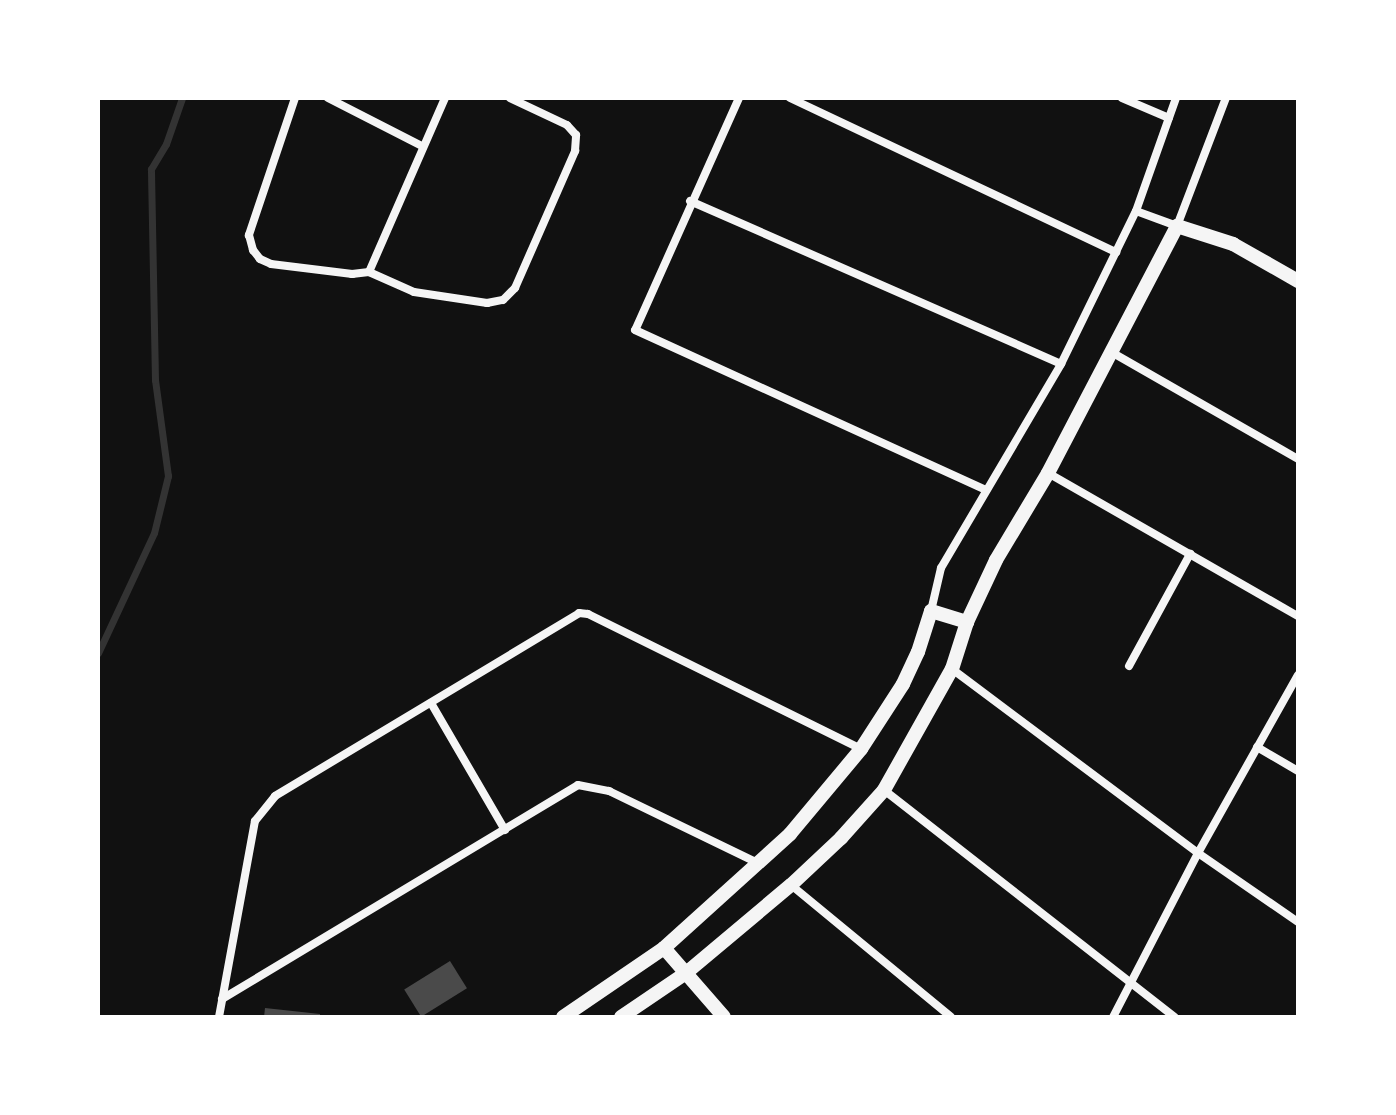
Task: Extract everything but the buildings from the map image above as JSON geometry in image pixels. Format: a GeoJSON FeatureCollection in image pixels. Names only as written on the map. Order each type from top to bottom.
{"type":"FeatureCollection","features":[{"type":"Feature","properties":{"kind":"street"},"geometry":{"type":"LineString","coordinates":[[295,98],[249,235],[253,250],[271,264],[352,274],[369,272],[392,285],[414,292],[487,303],[503,300],[515,288],[575,151],[576,135],[567,125],[510,98]]}},
{"type":"Feature","properties":{"kind":"street"},"geometry":{"type":"LineString","coordinates":[[328,98],[422,146]]}},
{"type":"Feature","properties":{"kind":"street"},"geometry":{"type":"LineString","coordinates":[[369,272],[445,98]]}},
{"type":"Feature","properties":{"kind":"street"},"geometry":{"type":"LineString","coordinates":[[739,98],[690,201],[635,330],[986,490]]}},
{"type":"Feature","properties":{"kind":"street"},"geometry":{"type":"LineString","coordinates":[[790,98],[1116,252]]}},
{"type":"Feature","properties":{"kind":"street"},"geometry":{"type":"LineString","coordinates":[[1122,98],[1169,118]]}},
{"type":"Feature","properties":{"kind":"street"},"geometry":{"type":"LineString","coordinates":[[563,1017],[664,948],[790,834],[861,749],[903,684],[918,652],[941,568],[1061,364],[1136,211],[1176,98]]}},
{"type":"Feature","properties":{"kind":"street"},"geometry":{"type":"LineString","coordinates":[[621,1017],[686,973],[791,885],[841,838],[884,790],[952,669],[967,622],[996,560],[1048,473],[1177,226],[1226,98]]}},
{"type":"Feature","properties":{"kind":"street"},"geometry":{"type":"LineString","coordinates":[[690,201],[1061,364]]}},
{"type":"Feature","properties":{"kind":"street"},"geometry":{"type":"LineString","coordinates":[[1136,211],[1233,244],[1298,281]]}},
{"type":"Feature","properties":{"kind":"street"},"geometry":{"type":"LineString","coordinates":[[1113,353],[1298,459]]}},
{"type":"Feature","properties":{"kind":"street"},"geometry":{"type":"LineString","coordinates":[[1048,473],[1298,616]]}},
{"type":"Feature","properties":{"kind":"street"},"geometry":{"type":"LineString","coordinates":[[1129,666],[1190,554]]}},
{"type":"Feature","properties":{"kind":"street"},"geometry":{"type":"LineString","coordinates":[[931,611],[967,622]]}},
{"type":"Feature","properties":{"kind":"street"},"geometry":{"type":"LineString","coordinates":[[219,1017],[255,821],[275,796],[579,613],[588,614],[861,749]]}},
{"type":"Feature","properties":{"kind":"street"},"geometry":{"type":"LineString","coordinates":[[952,669],[1198,853],[1298,922]]}},
{"type":"Feature","properties":{"kind":"street"},"geometry":{"type":"LineString","coordinates":[[1113,1017],[1198,853],[1298,675]]}},
{"type":"Feature","properties":{"kind":"street"},"geometry":{"type":"LineString","coordinates":[[431,703],[505,830]]}},
{"type":"Feature","properties":{"kind":"street"},"geometry":{"type":"LineString","coordinates":[[1257,747],[1298,771]]}},
{"type":"Feature","properties":{"kind":"street"},"geometry":{"type":"LineString","coordinates":[[222,999],[578,785],[609,791],[758,863]]}},
{"type":"Feature","properties":{"kind":"street"},"geometry":{"type":"LineString","coordinates":[[884,790],[1130,985],[1175,1017]]}},
{"type":"Feature","properties":{"kind":"street"},"geometry":{"type":"LineString","coordinates":[[791,885],[951,1017]]}},
{"type":"Feature","properties":{"kind":"street"},"geometry":{"type":"LineString","coordinates":[[664,948],[724,1017]]}},
{"type":"Feature","properties":{"kind":"waterway"},"geometry":{"type":"LineString","coordinates":[[98,653],[154,533],[168,476],[155,380],[151,169],[166,144],[182,98]]}}]}
